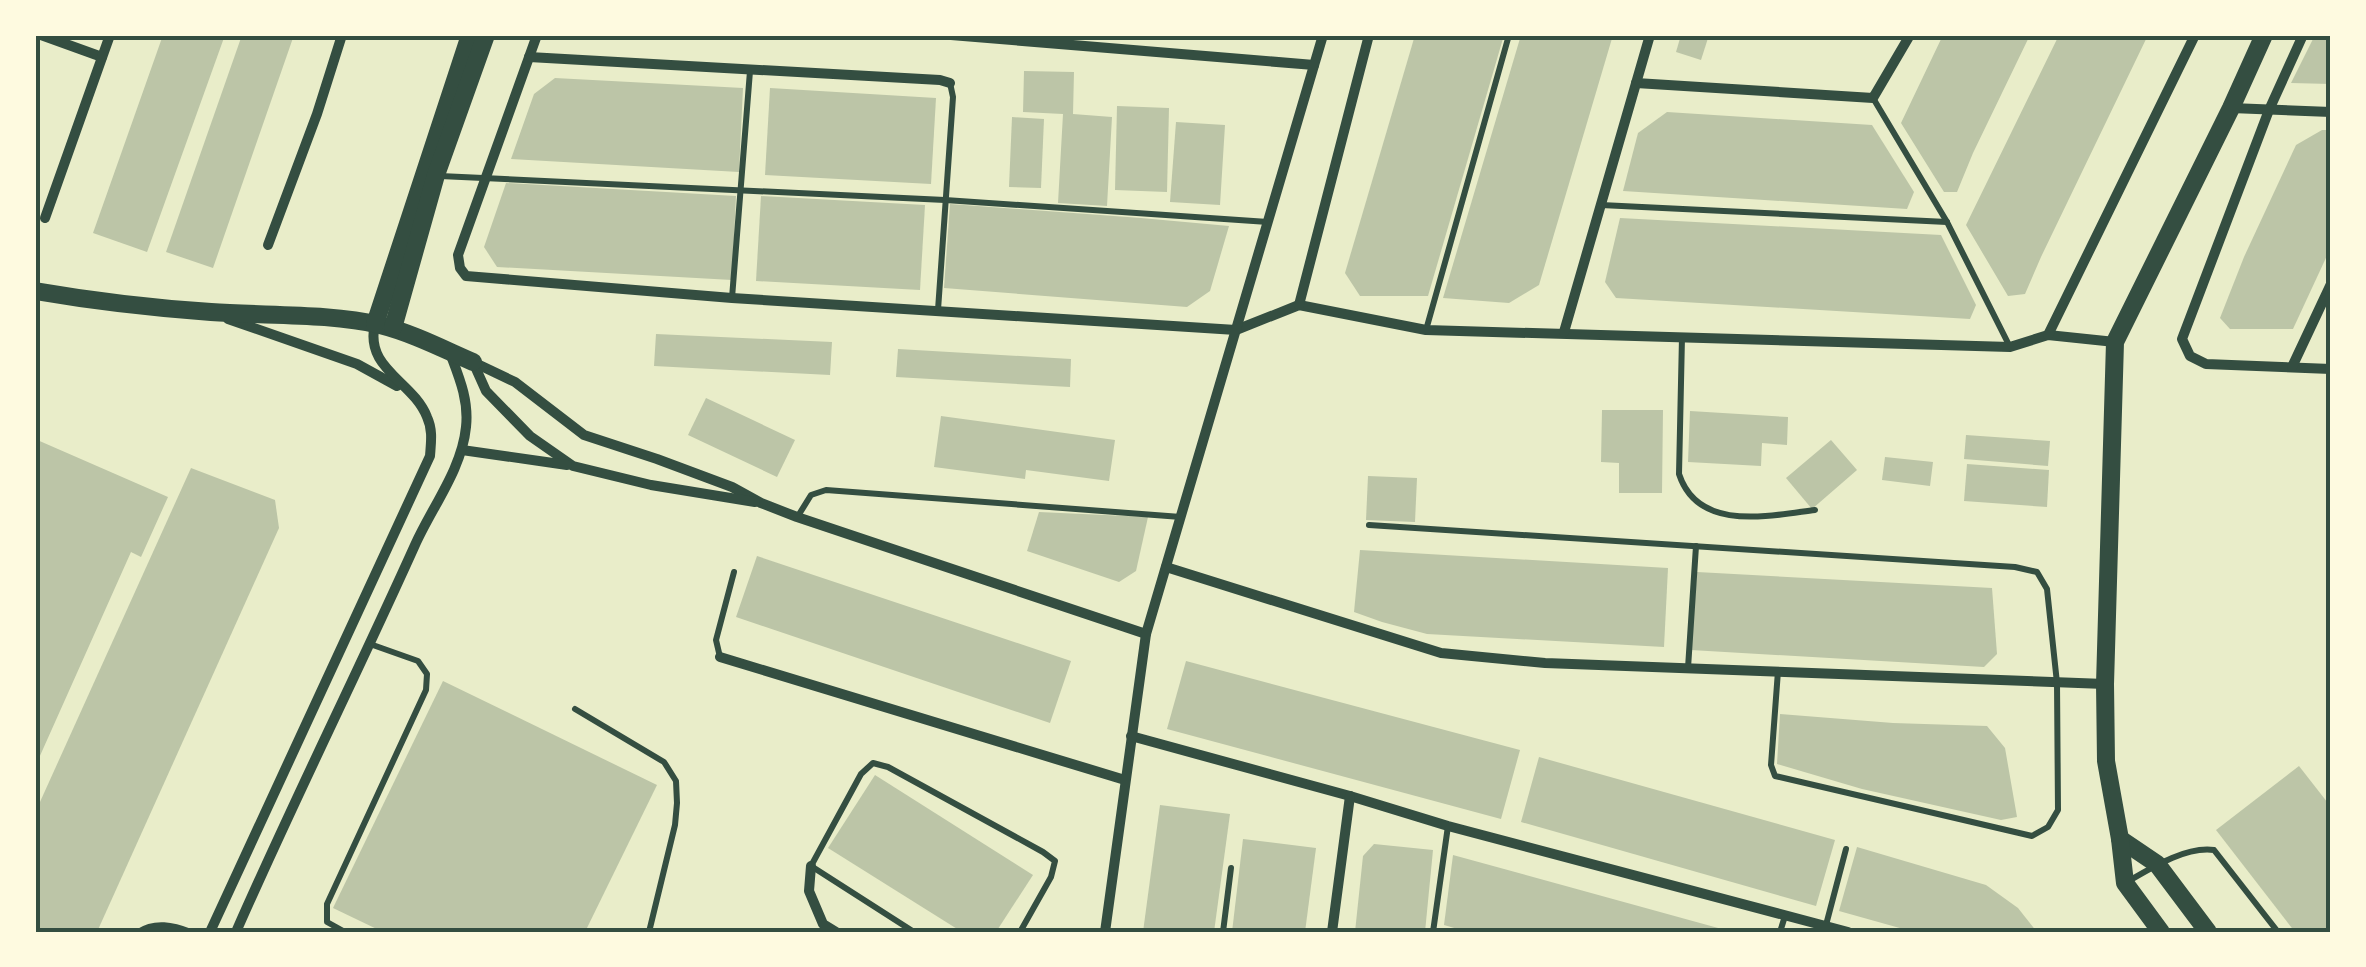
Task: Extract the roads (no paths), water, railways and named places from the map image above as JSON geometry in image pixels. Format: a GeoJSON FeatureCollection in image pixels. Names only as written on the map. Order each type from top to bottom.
{"type":"FeatureCollection","features":[{"type":"Feature","properties":{"kind":"street"},"geometry":{"type":"LineString","coordinates":[[41,35],[102,57]]}},
{"type":"Feature","properties":{"kind":"street"},"geometry":{"type":"LineString","coordinates":[[45,218],[110,35]]}},
{"type":"Feature","properties":{"kind":"street"},"geometry":{"type":"LineString","coordinates":[[268,245],[342,35]]}},
{"type":"Feature","properties":{"kind":"street"},"geometry":{"type":"LineString","coordinates":[[384,326],[470,35]]}},
{"type":"Feature","properties":{"kind":"street"},"geometry":{"type":"LineString","coordinates":[[210,932],[430,456],[432,429],[426,413],[377,356],[372,338],[384,326],[486,35]]}},
{"type":"Feature","properties":{"kind":"street"},"geometry":{"type":"LineString","coordinates":[[537,35],[458,255],[466,276],[732,298],[1236,330],[1298,305],[1426,330],[2010,347],[2048,335],[2115,342]]}},
{"type":"Feature","properties":{"kind":"street"},"geometry":{"type":"LineString","coordinates":[[950,35],[1314,65]]}},
{"type":"Feature","properties":{"kind":"street"},"geometry":{"type":"LineString","coordinates":[[1104,932],[1146,634],[1322,35]]}},
{"type":"Feature","properties":{"kind":"street"},"geometry":{"type":"LineString","coordinates":[[1298,305],[1369,35]]}},
{"type":"Feature","properties":{"kind":"street"},"geometry":{"type":"LineString","coordinates":[[1564,332],[1650,35]]}},
{"type":"Feature","properties":{"kind":"street"},"geometry":{"type":"LineString","coordinates":[[1636,84],[1873,98],[1910,35]]}},
{"type":"Feature","properties":{"kind":"street"},"geometry":{"type":"LineString","coordinates":[[2048,335],[2194,35]]}},
{"type":"Feature","properties":{"kind":"street"},"geometry":{"type":"LineString","coordinates":[[2161,932],[2125,884],[2106,761],[2104,684],[2115,342],[2264,35]]}},
{"type":"Feature","properties":{"kind":"street"},"geometry":{"type":"LineString","coordinates":[[2303,35],[2182,339],[2190,356],[2206,364],[2331,369]]}},
{"type":"Feature","properties":{"kind":"street"},"geometry":{"type":"LineString","coordinates":[[529,57],[940,80],[950,84]]}},
{"type":"Feature","properties":{"kind":"street"},"geometry":{"type":"LineString","coordinates":[[2231,108],[2331,112]]}},
{"type":"Feature","properties":{"kind":"street"},"geometry":{"type":"LineString","coordinates":[[2292,367],[2331,284]]}},
{"type":"Feature","properties":{"kind":"street"},"geometry":{"type":"LineString","coordinates":[[35,291],[208,312],[384,326],[515,382],[584,435],[713,480],[798,517],[1146,634]]}},
{"type":"Feature","properties":{"kind":"street"},"geometry":{"type":"LineString","coordinates":[[208,312],[357,364],[415,398]]}},
{"type":"Feature","properties":{"kind":"street"},"geometry":{"type":"LineString","coordinates":[[236,932],[420,532],[462,450],[466,426],[464,389],[450,352]]}},
{"type":"Feature","properties":{"kind":"street"},"geometry":{"type":"LineString","coordinates":[[473,362],[486,391],[530,436],[572,466]]}},
{"type":"Feature","properties":{"kind":"street"},"geometry":{"type":"LineString","coordinates":[[462,450],[572,466],[651,485],[760,503]]}},
{"type":"Feature","properties":{"kind":"street"},"geometry":{"type":"LineString","coordinates":[[1166,567],[1441,653],[1545,662],[2104,684]]}},
{"type":"Feature","properties":{"kind":"street"},"geometry":{"type":"LineString","coordinates":[[720,657],[1125,780]]}},
{"type":"Feature","properties":{"kind":"street"},"geometry":{"type":"LineString","coordinates":[[1131,736],[1448,826],[1848,932]]}},
{"type":"Feature","properties":{"kind":"street"},"geometry":{"type":"LineString","coordinates":[[1332,932],[1350,796]]}},
{"type":"Feature","properties":{"kind":"street"},"geometry":{"type":"LineString","coordinates":[[2120,839],[2157,864],[2208,932]]}},
{"type":"Feature","properties":{"kind":"street"},"geometry":{"type":"LineString","coordinates":[[811,866],[808,891],[822,924],[836,932]]}},
{"type":"Feature","properties":{"kind":"lane"},"geometry":{"type":"LineString","coordinates":[[1426,330],[1508,35]]}},
{"type":"Feature","properties":{"kind":"lane"},"geometry":{"type":"LineString","coordinates":[[732,298],[750,71]]}},
{"type":"Feature","properties":{"kind":"lane"},"geometry":{"type":"LineString","coordinates":[[938,310],[953,97],[950,84]]}},
{"type":"Feature","properties":{"kind":"lane"},"geometry":{"type":"LineString","coordinates":[[1873,98],[1947,222],[2010,347]]}},
{"type":"Feature","properties":{"kind":"lane"},"geometry":{"type":"LineString","coordinates":[[436,176],[944,200],[1268,222]]}},
{"type":"Feature","properties":{"kind":"lane"},"geometry":{"type":"LineString","coordinates":[[1600,205],[1947,222]]}},
{"type":"Feature","properties":{"kind":"lane"},"geometry":{"type":"LineString","coordinates":[[1682,336],[1679,474],[1683,486],[1702,506],[1718,514],[1762,516],[1815,510]]}},
{"type":"Feature","properties":{"kind":"lane"},"geometry":{"type":"LineString","coordinates":[[798,517],[812,495],[826,490],[1181,517]]}},
{"type":"Feature","properties":{"kind":"lane"},"geometry":{"type":"LineString","coordinates":[[1369,524],[2015,567],[2037,572],[2047,589],[2057,683],[2058,810],[2048,826],[2032,836],[1775,776],[1772,765],[1778,671]]}},
{"type":"Feature","properties":{"kind":"lane"},"geometry":{"type":"LineString","coordinates":[[1688,668],[1696,546]]}},
{"type":"Feature","properties":{"kind":"lane"},"geometry":{"type":"LineString","coordinates":[[720,657],[716,640],[734,572]]}},
{"type":"Feature","properties":{"kind":"lane"},"geometry":{"type":"LineString","coordinates":[[345,932],[327,922],[326,904],[426,690],[427,674],[418,661],[370,644]]}},
{"type":"Feature","properties":{"kind":"lane"},"geometry":{"type":"LineString","coordinates":[[574,709],[664,762],[676,781],[675,825],[649,932]]}},
{"type":"Feature","properties":{"kind":"lane"},"geometry":{"type":"LineString","coordinates":[[914,932],[811,866],[861,774],[874,763],[888,767],[1055,861],[1051,877],[1020,932]]}},
{"type":"Feature","properties":{"kind":"lane"},"geometry":{"type":"LineString","coordinates":[[1434,932],[1448,826]]}},
{"type":"Feature","properties":{"kind":"lane"},"geometry":{"type":"LineString","coordinates":[[2125,884],[2157,864],[2201,848],[2214,850],[2278,932]]}},
{"type":"Feature","properties":{"kind":"lane"},"geometry":{"type":"LineString","coordinates":[[1826,926],[1846,850]]}},
{"type":"Feature","properties":{"kind":"lane"},"geometry":{"type":"LineString","coordinates":[[1224,932],[1232,868]]}},
{"type":"Feature","properties":{"kind":"lane"},"geometry":{"type":"LineString","coordinates":[[1780,932],[1786,916]]}},
{"type":"Feature","properties":{"kind":"lane"},"geometry":{"type":"LineString","coordinates":[[138,932],[148,925],[174,926],[192,932]]}}]}
